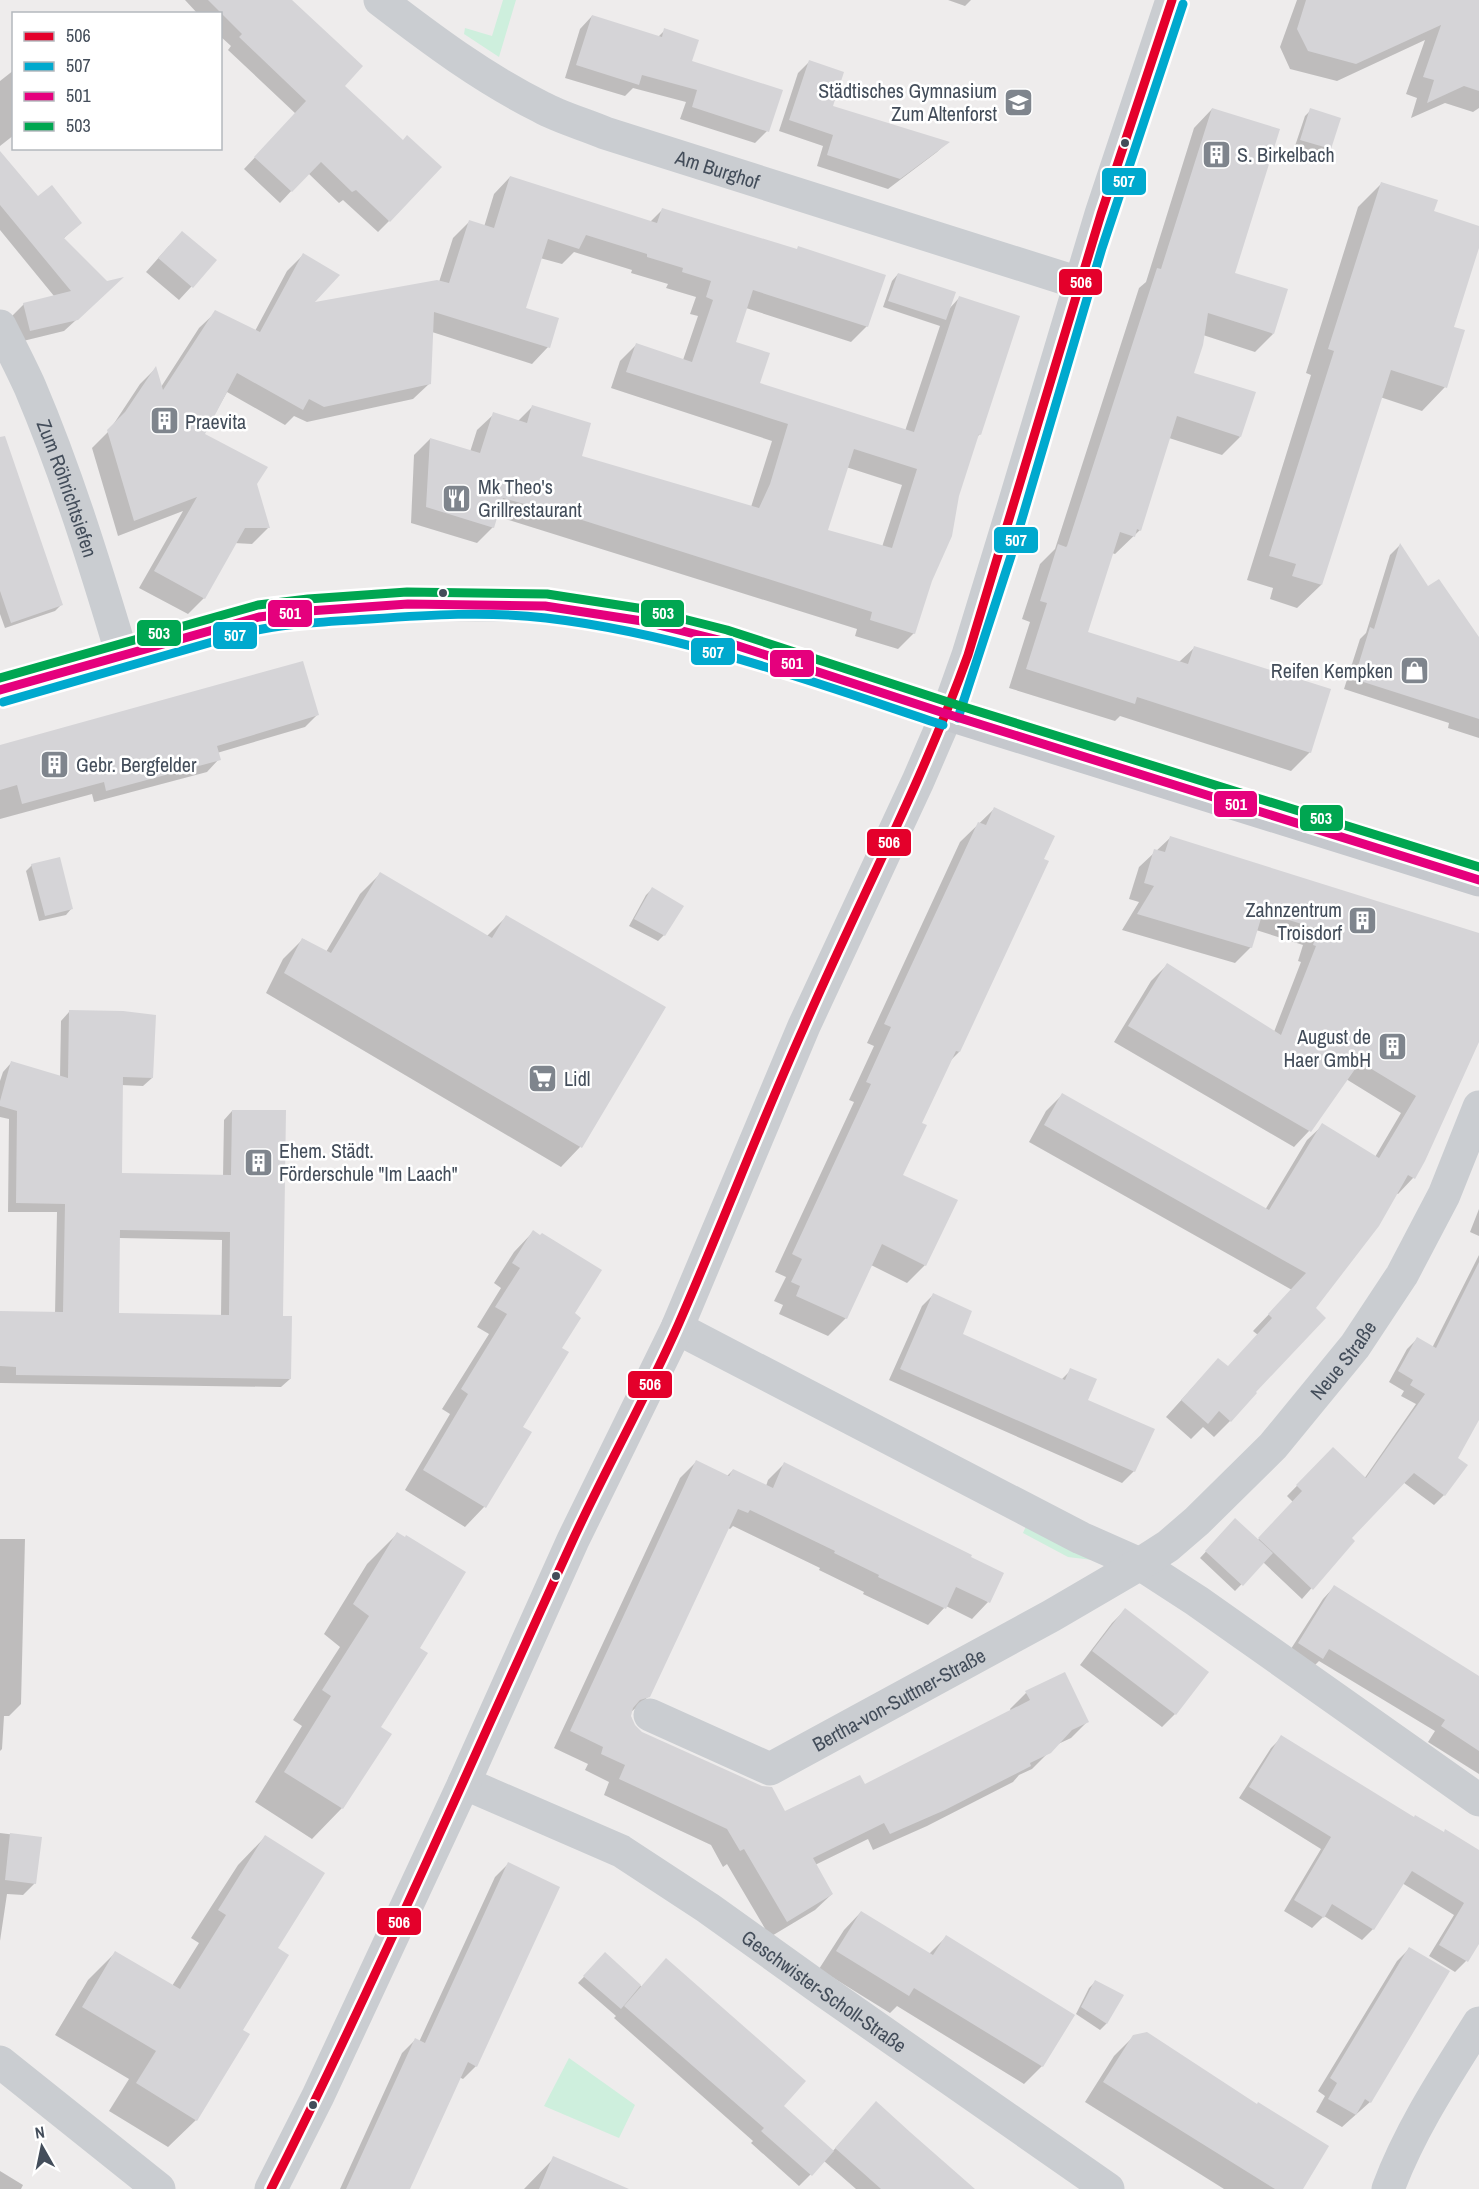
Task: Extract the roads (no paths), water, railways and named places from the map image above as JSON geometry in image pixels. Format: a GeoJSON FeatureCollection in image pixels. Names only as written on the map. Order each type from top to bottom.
{"type":"FeatureCollection","features":[{"type":"Feature","properties":{"kind":"main road"},"geometry":{"type":"LineString","coordinates":[[0,690],[259,617],[413,604],[545,606],[642,621],[697,634],[1479,880]]}},
{"type":"Feature","properties":{"kind":"street","name":"Am Burghof"},"geometry":{"type":"LineString","coordinates":[[380,0],[485,77],[542,108],[605,133],[1079,284]]}},
{"type":"Feature","properties":{"kind":"street"},"geometry":{"type":"LineString","coordinates":[[271,2189],[318,2096],[464,1783],[573,1540],[677,1328],[804,1026],[947,714],[968,655],[1126,134],[1172,0]]}},
{"type":"Feature","properties":{"kind":"street","name":"Zum Röhrichtsiefen"},"geometry":{"type":"LineString","coordinates":[[0,326],[30,386],[55,450],[122,656]]}},
{"type":"Feature","properties":{"kind":"street","name":"Neue Straße"},"geometry":{"type":"LineString","coordinates":[[1140,1564],[1168,1546],[1197,1521],[1273,1446],[1355,1346],[1402,1275],[1444,1195],[1479,1107]]}},
{"type":"Feature","properties":{"kind":"street"},"geometry":{"type":"LineString","coordinates":[[677,1328],[1081,1538],[1140,1564],[1197,1600],[1479,1800]]}},
{"type":"Feature","properties":{"kind":"street","name":"Bertha-von-Suttner-Straße"},"geometry":{"type":"LineString","coordinates":[[650,1715],[770,1769],[1051,1616],[1140,1564]]}},
{"type":"Feature","properties":{"kind":"street","name":"Geschwister-Scholl-Straße"},"geometry":{"type":"LineString","coordinates":[[464,1783],[621,1851],[708,1908],[1108,2189]]}},
{"type":"Feature","properties":{"kind":"street"},"geometry":{"type":"LineString","coordinates":[[1388,2189],[1399,2160],[1430,2102],[1479,2023]]}},
{"type":"Feature","properties":{"kind":"street"},"geometry":{"type":"LineString","coordinates":[[0,2062],[159,2189]]}},
{"type":"Feature","properties":{"kind":"place","name":"Städtisches Gymnasium Zum Altenforst"},"geometry":{"type":"Point","coordinates":[1018,102]}},
{"type":"Feature","properties":{"kind":"place","name":"S. Birkelbach"},"geometry":{"type":"Point","coordinates":[1216,154]}},
{"type":"Feature","properties":{"kind":"place","name":"Praevita"},"geometry":{"type":"Point","coordinates":[164,421]}},
{"type":"Feature","properties":{"kind":"place","name":"Mk Theo's Grillrestaurant"},"geometry":{"type":"Point","coordinates":[457,498]}},
{"type":"Feature","properties":{"kind":"place","name":"Reifen Kempken"},"geometry":{"type":"Point","coordinates":[1414,670]}},
{"type":"Feature","properties":{"kind":"place","name":"Gebr. Bergfelder"},"geometry":{"type":"Point","coordinates":[55,764]}},
{"type":"Feature","properties":{"kind":"place","name":"Zahnzentrum Troisdorf"},"geometry":{"type":"Point","coordinates":[1363,920]}},
{"type":"Feature","properties":{"kind":"place","name":"August de Haer GmbH"},"geometry":{"type":"Point","coordinates":[1392,1047]}},
{"type":"Feature","properties":{"kind":"place","name":"Lidl"},"geometry":{"type":"Point","coordinates":[543,1078]}},
{"type":"Feature","properties":{"kind":"place","name":"Ehem. Städt. Förderschule \"Im Laach\""},"geometry":{"type":"Point","coordinates":[258,1162]}}]}
